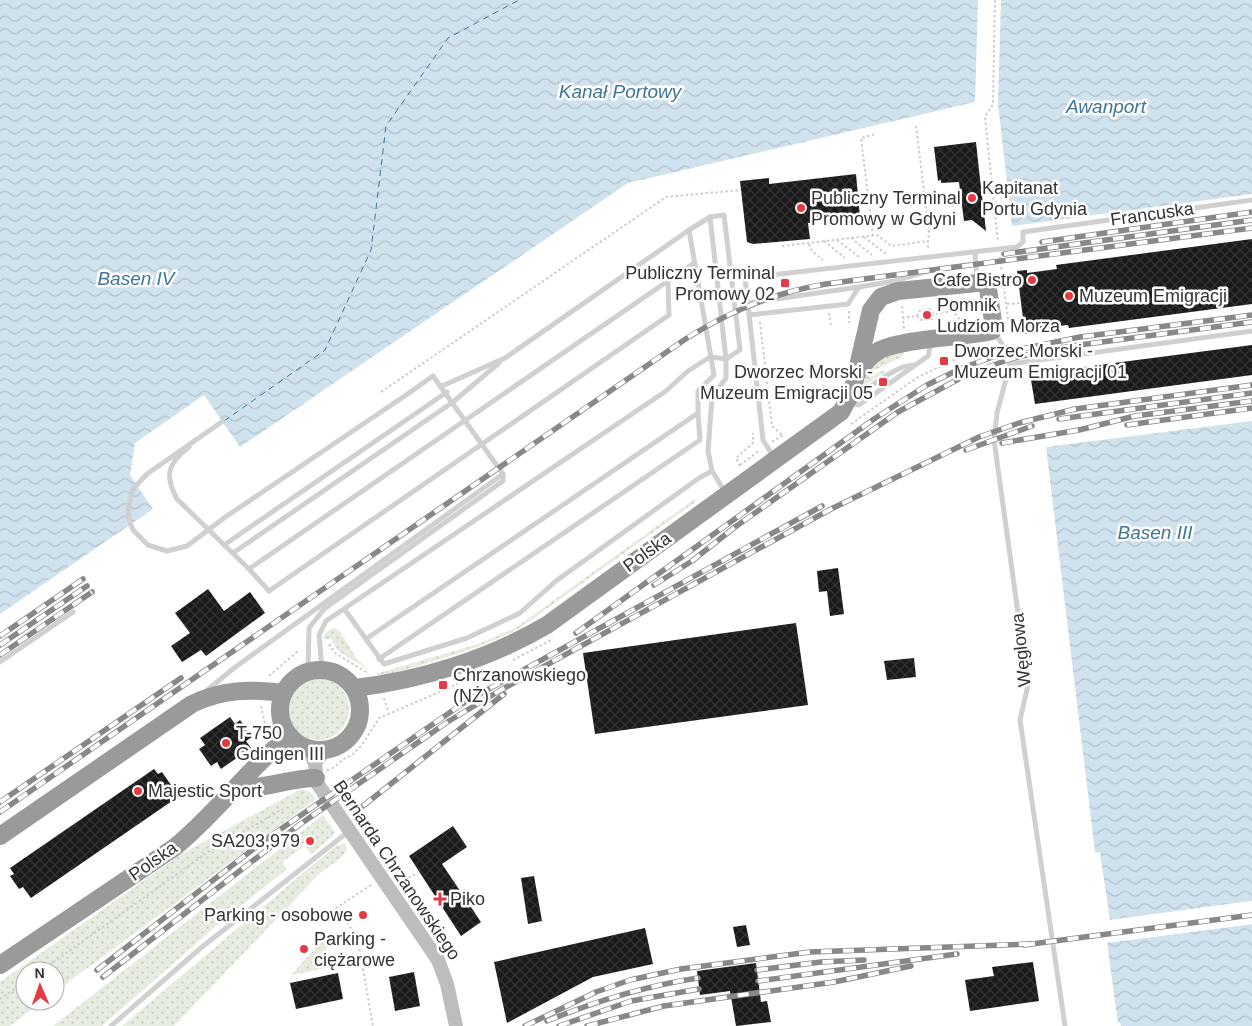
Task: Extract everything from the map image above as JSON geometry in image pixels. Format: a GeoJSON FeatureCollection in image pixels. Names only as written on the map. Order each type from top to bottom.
{"type":"FeatureCollection","features":[{"type":"Feature","properties":{"kind":"highway"},"geometry":{"type":"LineString","coordinates":[[852,390],[871,310],[876,303],[888,294],[920,289],[976,273],[989,285],[994,328]]}},
{"type":"Feature","properties":{"kind":"highway","name":"Polska"},"geometry":{"type":"LineString","coordinates":[[355,688],[402,682],[502,648],[540,630],[727,494],[771,453],[841,412],[871,356],[881,350],[987,332],[994,328]]}},
{"type":"Feature","properties":{"kind":"highway"},"geometry":{"type":"LineString","coordinates":[[236,788],[250,789],[290,780],[318,762],[348,740],[356,730],[361,706],[355,688],[341,675],[315,670],[289,684],[284,694],[280,714],[283,725],[290,736],[318,762]]}},
{"type":"Feature","properties":{"kind":"highway","name":"Polska"},"geometry":{"type":"LineString","coordinates":[[361,706],[402,682]]}},
{"type":"Feature","properties":{"kind":"highway"},"geometry":{"type":"LineString","coordinates":[[0,836],[183,710],[207,696],[234,690],[259,690],[284,694]]}},
{"type":"Feature","properties":{"kind":"highway","name":"Polska"},"geometry":{"type":"LineString","coordinates":[[0,965],[175,846],[201,826],[271,751],[290,736]]}},
{"type":"Feature","properties":{"kind":"street","name":"Bernarda Chrzanowskiego"},"geometry":{"type":"LineString","coordinates":[[318,762],[317,783],[438,960],[447,984],[456,1026]]}},
{"type":"Feature","properties":{"kind":"lane","name":"Francuska"},"geometry":{"type":"LineString","coordinates":[[975,253],[1017,248],[1023,242],[1023,232],[1252,200]]}},
{"type":"Feature","properties":{"kind":"lane"},"geometry":{"type":"LineString","coordinates":[[233,553],[453,402],[505,358],[689,230],[710,217],[724,215],[740,350],[726,359],[710,357],[688,371],[666,391],[345,610],[326,621],[320,630],[315,670]]}},
{"type":"Feature","properties":{"kind":"lane"},"geometry":{"type":"LineString","coordinates":[[710,217],[726,359],[726,378],[712,397],[708,451],[712,471],[727,494]]}},
{"type":"Feature","properties":{"kind":"lane"},"geometry":{"type":"LineString","coordinates":[[379,659],[700,440],[698,391],[714,375],[689,230]]}},
{"type":"Feature","properties":{"kind":"lane"},"geometry":{"type":"LineString","coordinates":[[748,303],[895,281],[925,272],[976,273],[975,253],[744,278],[763,440],[771,453]]}},
{"type":"Feature","properties":{"kind":"lane"},"geometry":{"type":"LineString","coordinates":[[249,569],[694,263]]}},
{"type":"Feature","properties":{"kind":"lane"},"geometry":{"type":"LineString","coordinates":[[315,670],[307,635],[317,615],[501,484],[503,474],[482,444],[442,386],[433,376],[224,518],[187,546],[167,551],[148,545],[133,530],[129,520],[128,509],[133,489],[147,474],[223,421],[177,456],[169,475],[172,491],[177,499],[224,545],[233,553],[249,569],[269,591],[482,444],[669,315],[668,280]]}},
{"type":"Feature","properties":{"kind":"lane"},"geometry":{"type":"LineString","coordinates":[[895,281],[920,289]]}},
{"type":"Feature","properties":{"kind":"lane"},"geometry":{"type":"LineString","coordinates":[[749,315],[848,304],[859,287]]}},
{"type":"Feature","properties":{"kind":"lane"},"geometry":{"type":"LineString","coordinates":[[994,328],[997,337],[1007,352],[1010,364],[1252,331]]}},
{"type":"Feature","properties":{"kind":"lane"},"geometry":{"type":"LineString","coordinates":[[852,390],[859,405],[903,375],[912,365],[928,356],[932,340]]}},
{"type":"Feature","properties":{"kind":"lane"},"geometry":{"type":"LineString","coordinates":[[442,386],[505,358]]}},
{"type":"Feature","properties":{"kind":"lane","name":"Węglowa"},"geometry":{"type":"LineString","coordinates":[[1010,364],[996,413],[994,440],[1028,685],[1020,720],[1065,1026]]}},
{"type":"Feature","properties":{"kind":"lane"},"geometry":{"type":"LineString","coordinates":[[852,390],[863,391],[898,367],[912,365]]}},
{"type":"Feature","properties":{"kind":"lane"},"geometry":{"type":"LineString","coordinates":[[224,545],[446,392]]}},
{"type":"Feature","properties":{"kind":"lane"},"geometry":{"type":"LineString","coordinates":[[366,639],[698,414]]}},
{"type":"Feature","properties":{"kind":"lane"},"geometry":{"type":"LineString","coordinates":[[345,610],[384,664],[467,638],[520,613],[556,581],[699,478],[712,471]]}},
{"type":"Feature","properties":{"kind":"lane"},"geometry":{"type":"LineString","coordinates":[[183,710],[234,668],[503,474]]}},
{"type":"Feature","properties":{"kind":"lane"},"geometry":{"type":"LineString","coordinates":[[0,662],[73,612]]}},
{"type":"Feature","properties":{"kind":"lane"},"geometry":{"type":"LineString","coordinates":[[111,1026],[202,947],[350,830]]}},
{"type":"Feature","properties":{"kind":"path"},"geometry":{"type":"LineString","coordinates":[[995,0],[993,104],[985,117],[998,242]]}},
{"type":"Feature","properties":{"kind":"path"},"geometry":{"type":"LineString","coordinates":[[916,126],[929,232],[929,252]]}},
{"type":"Feature","properties":{"kind":"path"},"geometry":{"type":"LineString","coordinates":[[873,236],[861,138],[876,134]]}},
{"type":"Feature","properties":{"kind":"path"},"geometry":{"type":"LineString","coordinates":[[381,392],[666,197],[741,190]]}},
{"type":"Feature","properties":{"kind":"path"},"geometry":{"type":"LineString","coordinates":[[782,246],[877,235],[892,246],[928,241]]}},
{"type":"Feature","properties":{"kind":"path"},"geometry":{"type":"LineString","coordinates":[[864,237],[888,255]]}},
{"type":"Feature","properties":{"kind":"path"},"geometry":{"type":"LineString","coordinates":[[851,238],[874,257]]}},
{"type":"Feature","properties":{"kind":"path"},"geometry":{"type":"LineString","coordinates":[[837,240],[861,258]]}},
{"type":"Feature","properties":{"kind":"path"},"geometry":{"type":"LineString","coordinates":[[824,241],[848,260]]}},
{"type":"Feature","properties":{"kind":"path"},"geometry":{"type":"LineString","coordinates":[[809,243],[812,251],[823,260],[824,265]]}},
{"type":"Feature","properties":{"kind":"path"},"geometry":{"type":"LineString","coordinates":[[1000,259],[1001,266]]}},
{"type":"Feature","properties":{"kind":"path"},"geometry":{"type":"LineString","coordinates":[[943,300],[963,325]]}},
{"type":"Feature","properties":{"kind":"path"},"geometry":{"type":"LineString","coordinates":[[1007,304],[1021,303]]}},
{"type":"Feature","properties":{"kind":"path"},"geometry":{"type":"LineString","coordinates":[[904,333],[901,306],[909,305]]}},
{"type":"Feature","properties":{"kind":"path"},"geometry":{"type":"LineString","coordinates":[[829,308],[831,325]]}},
{"type":"Feature","properties":{"kind":"path"},"geometry":{"type":"LineString","coordinates":[[845,308],[852,310]]}},
{"type":"Feature","properties":{"kind":"path"},"geometry":{"type":"LineString","coordinates":[[849,309],[849,323]]}},
{"type":"Feature","properties":{"kind":"path"},"geometry":{"type":"LineString","coordinates":[[917,316],[919,311],[930,309],[933,314]]}},
{"type":"Feature","properties":{"kind":"path"},"geometry":{"type":"LineString","coordinates":[[933,314],[953,311]]}},
{"type":"Feature","properties":{"kind":"path"},"geometry":{"type":"LineString","coordinates":[[917,316],[920,320],[932,319],[933,314]]}},
{"type":"Feature","properties":{"kind":"path"},"geometry":{"type":"LineString","coordinates":[[902,318],[917,316]]}},
{"type":"Feature","properties":{"kind":"path"},"geometry":{"type":"LineString","coordinates":[[759,319],[772,426],[782,435]]}},
{"type":"Feature","properties":{"kind":"path"},"geometry":{"type":"LineString","coordinates":[[740,465],[771,453],[782,435],[787,434]]}},
{"type":"Feature","properties":{"kind":"path"},"geometry":{"type":"LineString","coordinates":[[327,643],[335,653],[368,674]]}},
{"type":"Feature","properties":{"kind":"path"},"geometry":{"type":"LineString","coordinates":[[266,679],[298,651]]}},
{"type":"Feature","properties":{"kind":"path"},"geometry":{"type":"LineString","coordinates":[[386,703],[389,713]]}},
{"type":"Feature","properties":{"kind":"path"},"geometry":{"type":"LineString","coordinates":[[261,706],[265,724],[264,744]]}},
{"type":"Feature","properties":{"kind":"path"},"geometry":{"type":"LineString","coordinates":[[318,762],[332,770],[348,756]]}},
{"type":"Feature","properties":{"kind":"path"},"geometry":{"type":"LineString","coordinates":[[55,961],[208,852],[283,808]]}},
{"type":"Feature","properties":{"kind":"path"},"geometry":{"type":"LineString","coordinates":[[404,880],[416,873]]}},
{"type":"Feature","properties":{"kind":"path"},"geometry":{"type":"LineString","coordinates":[[372,884],[336,908],[357,936],[373,1026]]}},
{"type":"Feature","properties":{"kind":"path"},"geometry":{"type":"LineString","coordinates":[[0,999],[15,989]]}},
{"type":"Feature","properties":{"kind":"shaded area"},"geometry":{"type":"Polygon","coordinates":[[[904,352],[902,357],[868,373],[870,377],[883,370],[885,372],[862,387],[864,378],[871,365],[881,358],[904,352]]]}},
{"type":"Feature","properties":{"kind":"shaded area"},"geometry":{"type":"Polygon","coordinates":[[[696,498],[694,503],[520,628],[469,650],[433,661],[379,677],[375,672],[379,673],[478,644],[515,628],[696,498]]]}},
{"type":"Feature","properties":{"kind":"shaded area"},"geometry":{"type":"Polygon","coordinates":[[[334,628],[339,630],[357,659],[369,670],[338,651],[331,639],[323,639],[326,632],[334,628]]]}},
{"type":"Feature","properties":{"kind":"shaded area"},"geometry":{"type":"Polygon","coordinates":[[[318,678],[330,681],[340,687],[346,697],[349,709],[346,721],[340,731],[330,737],[318,740],[306,737],[296,731],[290,721],[287,709],[290,697],[296,687],[306,681],[318,678]]]}},
{"type":"Feature","properties":{"kind":"shaded area"},"geometry":{"type":"Polygon","coordinates":[[[301,789],[310,792],[316,799],[65,985],[65,961],[30,961],[180,855],[301,789]]]}},
{"type":"Feature","properties":{"kind":"shaded area"},"geometry":{"type":"Polygon","coordinates":[[[323,815],[335,832],[333,836],[311,854],[304,843],[301,844],[303,847],[282,862],[287,869],[223,920],[102,1026],[53,1026],[323,815]]]}},
{"type":"Feature","properties":{"kind":"shaded area"},"geometry":{"type":"Polygon","coordinates":[[[345,843],[347,850],[340,859],[320,873],[174,1026],[122,1026],[309,868],[336,846],[345,843]]]}},
{"type":"Feature","properties":{"kind":"shaded area"},"geometry":{"type":"Polygon","coordinates":[[[330,932],[333,946],[326,947],[332,967],[291,975],[330,932]]]}},
{"type":"Feature","properties":{"kind":"shaded area"},"geometry":{"type":"Polygon","coordinates":[[[15,971],[15,1011],[30,1011],[10,1026],[0,1026],[0,982],[15,971]]]}},
{"type":"Feature","properties":{"kind":"water"},"geometry":{"type":"Polygon","coordinates":[[[0,0],[978,0],[975,102],[628,183],[240,447],[204,395],[135,443],[130,475],[153,509],[0,614],[0,0]]]}},
{"type":"Feature","properties":{"kind":"water","name":"Awanport"},"geometry":{"type":"Polygon","coordinates":[[[1001,0],[1252,0],[1252,194],[1012,226],[998,104],[1001,0]]]}},
{"type":"Feature","properties":{"kind":"water","name":"Basen III"},"geometry":{"type":"Polygon","coordinates":[[[1252,421],[1252,901],[1110,920],[1100,853],[1095,852],[1046,447],[1252,421]]]}},
{"type":"Feature","properties":{"kind":"water"},"geometry":{"type":"Polygon","coordinates":[[[1252,924],[1252,1026],[1121,1026],[1118,1023],[1107,943],[1252,924]]]}},
{"type":"Feature","properties":{"kind":"pier"},"geometry":{"type":"Polygon","coordinates":[[[1252,901],[1252,904],[1110,922],[1110,920],[1252,901]]]}},
{"type":"Feature","properties":{"kind":"pier"},"geometry":{"type":"Polygon","coordinates":[[[1252,921],[1252,924],[1113,942],[1112,939],[1252,921]]]}},
{"type":"Feature","properties":{"kind":"building"},"geometry":{"type":"Polygon","coordinates":[[[976,142],[986,231],[972,220],[964,221],[959,182],[941,183],[941,180],[938,181],[934,147],[976,142]]]}},
{"type":"Feature","properties":{"kind":"building","name":"Publiczny Terminal Promowy w Gdyni"},"geometry":{"type":"Polygon","coordinates":[[[856,174],[860,217],[808,223],[810,239],[753,244],[747,242],[740,181],[769,178],[769,184],[856,174]]]}},
{"type":"Feature","properties":{"kind":"building"},"geometry":{"type":"Polygon","coordinates":[[[1252,239],[1252,304],[1069,328],[1068,325],[1034,329],[1035,333],[1025,334],[1017,271],[1027,270],[1027,273],[1057,269],[1056,265],[1252,239]]]}},
{"type":"Feature","properties":{"kind":"building"},"geometry":{"type":"Polygon","coordinates":[[[1252,345],[1252,375],[1035,404],[1030,374],[1252,345]]]}},
{"type":"Feature","properties":{"kind":"building"},"geometry":{"type":"Polygon","coordinates":[[[838,568],[844,614],[830,616],[827,591],[819,592],[817,571],[838,568]]]}},
{"type":"Feature","properties":{"kind":"building"},"geometry":{"type":"Polygon","coordinates":[[[208,589],[224,611],[250,592],[265,613],[206,656],[201,650],[182,662],[171,646],[190,633],[175,613],[208,589]]]}},
{"type":"Feature","properties":{"kind":"building"},"geometry":{"type":"Polygon","coordinates":[[[796,623],[808,705],[595,734],[583,653],[796,623]]]}},
{"type":"Feature","properties":{"kind":"building"},"geometry":{"type":"Polygon","coordinates":[[[914,658],[916,677],[887,680],[884,661],[914,658]]]}},
{"type":"Feature","properties":{"kind":"building","name":"T-750 Gdingen III"},"geometry":{"type":"Polygon","coordinates":[[[230,717],[235,724],[240,720],[252,737],[246,741],[251,748],[221,769],[217,762],[211,766],[199,749],[205,745],[200,738],[230,717]]]}},
{"type":"Feature","properties":{"kind":"building"},"geometry":{"type":"Polygon","coordinates":[[[154,769],[158,774],[162,772],[171,785],[167,787],[175,799],[31,898],[23,887],[19,889],[10,876],[14,874],[10,868],[154,769]]]}},
{"type":"Feature","properties":{"kind":"building"},"geometry":{"type":"Polygon","coordinates":[[[453,826],[467,847],[442,864],[481,922],[461,936],[409,856],[453,826]]]}},
{"type":"Feature","properties":{"kind":"building"},"geometry":{"type":"Polygon","coordinates":[[[534,876],[542,921],[528,924],[521,878],[534,876]]]}},
{"type":"Feature","properties":{"kind":"building"},"geometry":{"type":"Polygon","coordinates":[[[746,925],[750,945],[737,947],[733,927],[746,925]]]}},
{"type":"Feature","properties":{"kind":"building"},"geometry":{"type":"Polygon","coordinates":[[[645,928],[653,964],[593,977],[507,1023],[494,962],[645,928]]]}},
{"type":"Feature","properties":{"kind":"building"},"geometry":{"type":"Polygon","coordinates":[[[1033,962],[1039,1001],[970,1011],[965,980],[994,976],[992,967],[1033,962]]]}},
{"type":"Feature","properties":{"kind":"building"},"geometry":{"type":"Polygon","coordinates":[[[756,963],[761,1002],[767,1001],[771,1022],[736,1026],[730,991],[700,995],[697,971],[756,963]]]}},
{"type":"Feature","properties":{"kind":"building"},"geometry":{"type":"Polygon","coordinates":[[[414,972],[420,1006],[395,1011],[389,977],[414,972]]]}},
{"type":"Feature","properties":{"kind":"building"},"geometry":{"type":"Polygon","coordinates":[[[338,973],[343,999],[296,1009],[290,983],[338,973]]]}},
{"type":"Feature","properties":{"kind":"ferry route"},"geometry":{"type":"LineString","coordinates":[[224,421],[325,350],[371,250],[386,126],[448,38],[519,0]]}},
{"type":"Feature","properties":{"kind":"railway"},"geometry":{"type":"LineString","coordinates":[[1042,242],[1252,212]]}},
{"type":"Feature","properties":{"kind":"railway"},"geometry":{"type":"LineString","coordinates":[[1004,254],[1252,220]]}},
{"type":"Feature","properties":{"kind":"railway"},"geometry":{"type":"LineString","coordinates":[[0,812],[687,338],[737,311],[771,297],[826,284],[1252,228]]}},
{"type":"Feature","properties":{"kind":"railway"},"geometry":{"type":"LineString","coordinates":[[576,633],[874,419],[927,385],[962,368],[1007,352],[1080,337],[1252,315]]}},
{"type":"Feature","properties":{"kind":"railway"},"geometry":{"type":"LineString","coordinates":[[654,585],[692,561],[735,527],[898,412],[964,376],[1010,359],[1057,348],[1252,322]]}},
{"type":"Feature","properties":{"kind":"railway"},"geometry":{"type":"LineString","coordinates":[[103,977],[299,825],[449,721],[499,691],[831,509],[979,437],[1019,423],[1075,409],[1252,385]]}},
{"type":"Feature","properties":{"kind":"railway"},"geometry":{"type":"LineString","coordinates":[[1059,419],[1252,393]]}},
{"type":"Feature","properties":{"kind":"railway"},"geometry":{"type":"LineString","coordinates":[[1002,443],[1079,430],[1135,416],[1252,401]]}},
{"type":"Feature","properties":{"kind":"railway"},"geometry":{"type":"LineString","coordinates":[[1127,425],[1252,408]]}},
{"type":"Feature","properties":{"kind":"railway"},"geometry":{"type":"LineString","coordinates":[[966,450],[1032,426]]}},
{"type":"Feature","properties":{"kind":"railway"},"geometry":{"type":"LineString","coordinates":[[97,970],[265,840],[465,702],[822,506]]}},
{"type":"Feature","properties":{"kind":"railway"},"geometry":{"type":"LineString","coordinates":[[0,636],[83,579]]}},
{"type":"Feature","properties":{"kind":"railway"},"geometry":{"type":"LineString","coordinates":[[0,645],[87,586]]}},
{"type":"Feature","properties":{"kind":"railway"},"geometry":{"type":"LineString","coordinates":[[0,655],[92,592]]}},
{"type":"Feature","properties":{"kind":"railway"},"geometry":{"type":"LineString","coordinates":[[0,802],[181,678]]}},
{"type":"Feature","properties":{"kind":"railway"},"geometry":{"type":"LineString","coordinates":[[363,806],[504,694]]}},
{"type":"Feature","properties":{"kind":"railway"},"geometry":{"type":"LineString","coordinates":[[1024,945],[1252,915]]}},
{"type":"Feature","properties":{"kind":"railway"},"geometry":{"type":"LineString","coordinates":[[525,1026],[596,992],[630,980],[681,969],[810,952],[1029,944]]}},
{"type":"Feature","properties":{"kind":"railway"},"geometry":{"type":"LineString","coordinates":[[758,981],[957,954]]}},
{"type":"Feature","properties":{"kind":"railway"},"geometry":{"type":"LineString","coordinates":[[757,970],[821,962],[864,960]]}},
{"type":"Feature","properties":{"kind":"railway"},"geometry":{"type":"LineString","coordinates":[[587,1026],[664,1006],[834,982],[911,966]]}},
{"type":"Feature","properties":{"kind":"railway"},"geometry":{"type":"LineString","coordinates":[[547,1021],[621,995],[659,985],[698,978]]}},
{"type":"Feature","properties":{"kind":"railway"},"geometry":{"type":"LineString","coordinates":[[559,1026],[631,1001],[699,989]]}},
{"type":"Feature","properties":{"kind":"place","name":"Kapitanat Portu Gdynia"},"geometry":{"type":"Point","coordinates":[972,198]}},
{"type":"Feature","properties":{"kind":"place","name":"Publiczny Terminal Promowy w Gdyni"},"geometry":{"type":"Point","coordinates":[801,208]}},
{"type":"Feature","properties":{"kind":"place","name":"Cafe Bistro"},"geometry":{"type":"Point","coordinates":[1032,280]}},
{"type":"Feature","properties":{"kind":"place","name":"Publiczny Terminal Promowy 02"},"geometry":{"type":"Point","coordinates":[785,283]}},
{"type":"Feature","properties":{"kind":"place","name":"Muzeum Emigracji"},"geometry":{"type":"Point","coordinates":[1069,296]}},
{"type":"Feature","properties":{"kind":"place","name":"Pomnik Ludziom Morza"},"geometry":{"type":"Point","coordinates":[927,315]}},
{"type":"Feature","properties":{"kind":"place","name":"Dworzec Morski - Muzeum Emigracji 01"},"geometry":{"type":"Point","coordinates":[944,361]}},
{"type":"Feature","properties":{"kind":"place","name":"Dworzec Morski - Muzeum Emigracji 05"},"geometry":{"type":"Point","coordinates":[883,382]}},
{"type":"Feature","properties":{"kind":"place","name":"Chrzanowskiego (NŻ)"},"geometry":{"type":"Point","coordinates":[443,685]}},
{"type":"Feature","properties":{"kind":"place","name":"T-750 Gdingen III"},"geometry":{"type":"Point","coordinates":[226,743]}},
{"type":"Feature","properties":{"kind":"place","name":"Majestic Sport"},"geometry":{"type":"Point","coordinates":[138,791]}},
{"type":"Feature","properties":{"kind":"place","name":"SA203,979"},"geometry":{"type":"Point","coordinates":[310,841]}},
{"type":"Feature","properties":{"kind":"place","name":"Piko"},"geometry":{"type":"Point","coordinates":[440,899]}},
{"type":"Feature","properties":{"kind":"place","name":"Parking - osobowe"},"geometry":{"type":"Point","coordinates":[363,915]}},
{"type":"Feature","properties":{"kind":"place","name":"Parking - ciężarowe"},"geometry":{"type":"Point","coordinates":[304,949]}},
{"type":"Feature","properties":{"kind":"water label","name":"Kanał Portowy"},"geometry":{"type":"Point","coordinates":[620,91]}},
{"type":"Feature","properties":{"kind":"water label","name":"Basen IV"},"geometry":{"type":"Point","coordinates":[136,278]}}]}
